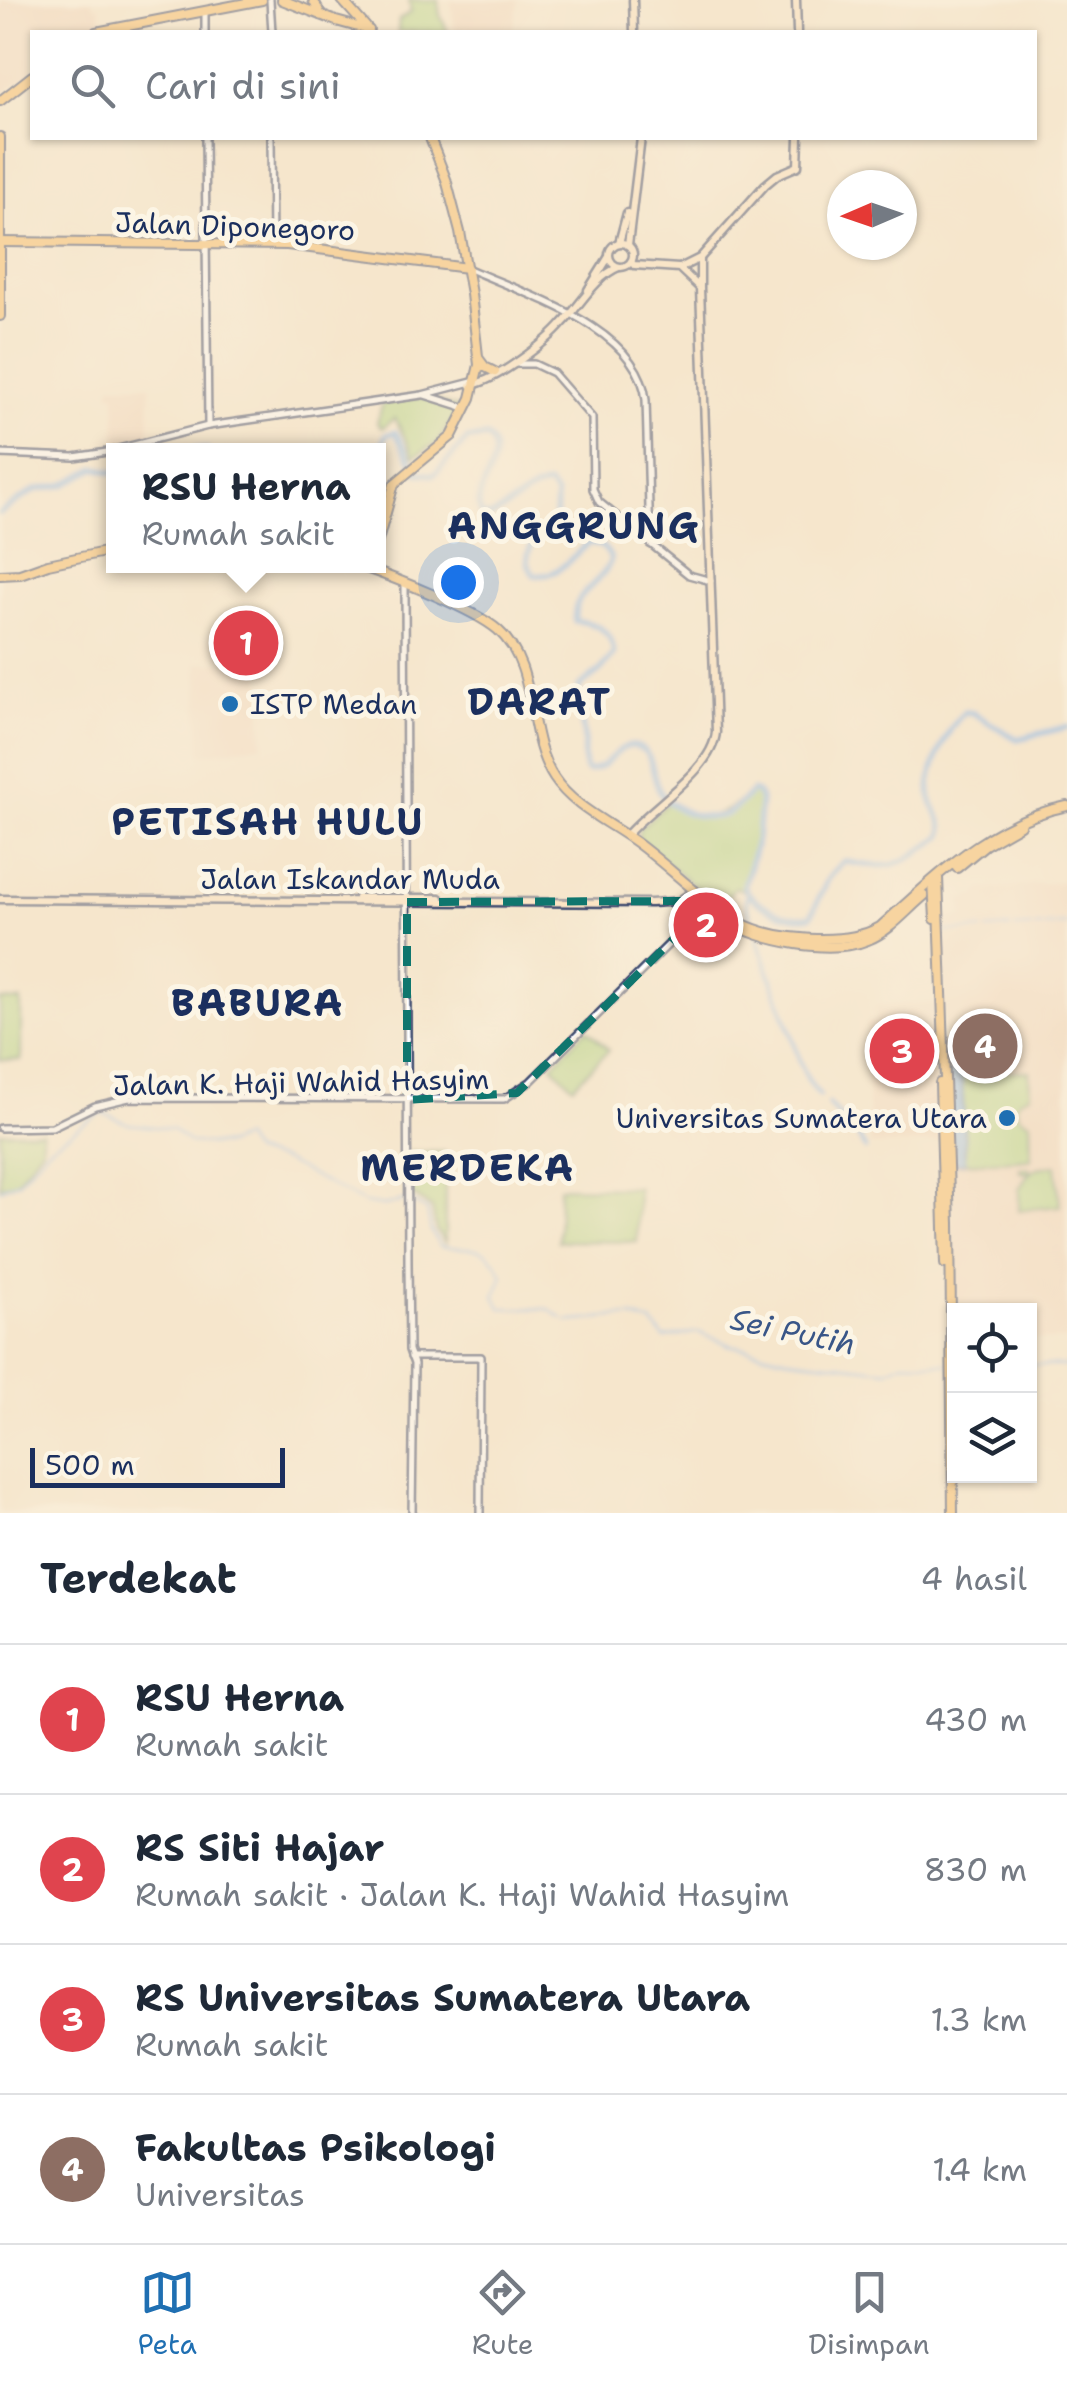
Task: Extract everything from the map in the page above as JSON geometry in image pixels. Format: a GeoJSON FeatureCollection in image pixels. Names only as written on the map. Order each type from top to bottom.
{"type":"FeatureCollection","features":[{"type":"Feature","properties":{"kind":"main road"},"geometry":{"type":"LineString","coordinates":[[107,30],[266,0]]}},
{"type":"Feature","properties":{"kind":"main road"},"geometry":{"type":"LineString","coordinates":[[282,0],[361,30]]}},
{"type":"Feature","properties":{"kind":"main road"},"geometry":{"type":"LineString","coordinates":[[313,0],[321,15]]}},
{"type":"Feature","properties":{"kind":"main road"},"geometry":{"type":"LineString","coordinates":[[635,0],[636,30]]}},
{"type":"Feature","properties":{"kind":"main road"},"geometry":{"type":"LineString","coordinates":[[796,0],[797,30]]}},
{"type":"Feature","properties":{"kind":"main road"},"geometry":{"type":"LineString","coordinates":[[336,22],[346,17],[346,4]]}},
{"type":"Feature","properties":{"kind":"main road"},"geometry":{"type":"LineString","coordinates":[[346,4],[366,30]]}},
{"type":"Feature","properties":{"kind":"main road"},"geometry":{"type":"LineString","coordinates":[[1,99],[30,77]]}},
{"type":"Feature","properties":{"kind":"main road"},"geometry":{"type":"LineString","coordinates":[[0,137],[0,316]]}},
{"type":"Feature","properties":{"kind":"main road"},"geometry":{"type":"LineString","coordinates":[[431,140],[446,179],[467,268],[479,358],[485,367],[497,372]]}},
{"type":"Feature","properties":{"kind":"main road"},"geometry":{"type":"LineString","coordinates":[[623,244],[639,140]]}},
{"type":"Feature","properties":{"kind":"main road"},"geometry":{"type":"LineString","coordinates":[[623,244],[632,251],[634,266],[679,268],[700,258],[765,185],[799,164],[799,140]]}},
{"type":"Feature","properties":{"kind":"main road","name":"Jalan Diponegoro"},"geometry":{"type":"LineString","coordinates":[[1,242],[272,245],[467,268]]}},
{"type":"Feature","properties":{"kind":"main road"},"geometry":{"type":"LineString","coordinates":[[582,300],[610,249],[623,244]]}},
{"type":"Feature","properties":{"kind":"main road"},"geometry":{"type":"LineString","coordinates":[[609,256],[619,267]]}},
{"type":"Feature","properties":{"kind":"main road"},"geometry":{"type":"LineString","coordinates":[[627,835],[706,760],[716,740],[700,258]]}},
{"type":"Feature","properties":{"kind":"main road"},"geometry":{"type":"LineString","coordinates":[[472,383],[512,364],[544,341],[605,274],[631,262]]}},
{"type":"Feature","properties":{"kind":"main road"},"geometry":{"type":"LineString","coordinates":[[679,268],[700,288]]}},
{"type":"Feature","properties":{"kind":"main road"},"geometry":{"type":"LineString","coordinates":[[386,495],[390,483],[406,468],[452,436],[472,383],[476,346]]}},
{"type":"Feature","properties":{"kind":"main road"},"geometry":{"type":"LineString","coordinates":[[424,457],[450,432],[479,358]]}},
{"type":"Feature","properties":{"kind":"main road"},"geometry":{"type":"LineString","coordinates":[[386,511],[392,489],[406,468]]}},
{"type":"Feature","properties":{"kind":"main road"},"geometry":{"type":"LineString","coordinates":[[0,575],[20,574],[106,552]]}},
{"type":"Feature","properties":{"kind":"main road"},"geometry":{"type":"LineString","coordinates":[[380,573],[482,619],[501,633],[520,666],[549,770],[566,792],[742,924],[792,939],[824,939],[873,931],[938,881]]}},
{"type":"Feature","properties":{"kind":"main road"},"geometry":{"type":"LineString","coordinates":[[589,812],[627,835],[744,931],[824,946],[865,942],[881,934],[982,841],[1009,824],[1067,808]]}},
{"type":"Feature","properties":{"kind":"main road"},"geometry":{"type":"LineString","coordinates":[[938,881],[952,1513]]}},
{"type":"Feature","properties":{"kind":"main road"},"geometry":{"type":"LineString","coordinates":[[937,900],[938,881]]}},
{"type":"Feature","properties":{"kind":"main road"},"geometry":{"type":"LineString","coordinates":[[684,900],[694,890]]}},
{"type":"Feature","properties":{"kind":"main road","name":"Jalan Iskandar Muda"},"geometry":{"type":"LineString","coordinates":[[591,901],[672,899],[694,890]]}},
{"type":"Feature","properties":{"kind":"main road","name":"Jalan Iskandar Muda"},"geometry":{"type":"LineString","coordinates":[[0,897],[684,900]]}},
{"type":"Feature","properties":{"kind":"main road"},"geometry":{"type":"LineString","coordinates":[[922,898],[937,900]]}},
{"type":"Feature","properties":{"kind":"main road"},"geometry":{"type":"LineString","coordinates":[[684,900],[694,901],[697,916]]}},
{"type":"Feature","properties":{"kind":"street"},"geometry":{"type":"LineString","coordinates":[[266,0],[272,30]]}},
{"type":"Feature","properties":{"kind":"street"},"geometry":{"type":"LineString","coordinates":[[205,12],[205,30]]}},
{"type":"Feature","properties":{"kind":"street"},"geometry":{"type":"LineString","coordinates":[[205,140],[208,426]]}},
{"type":"Feature","properties":{"kind":"street"},"geometry":{"type":"LineString","coordinates":[[271,140],[272,245]]}},
{"type":"Feature","properties":{"kind":"street"},"geometry":{"type":"LineString","coordinates":[[467,268],[571,314],[605,336],[633,363],[645,392],[650,544]]}},
{"type":"Feature","properties":{"kind":"street"},"geometry":{"type":"LineString","coordinates":[[512,364],[534,364],[547,369],[586,410],[593,423],[595,495],[599,502],[685,572],[711,579]]}},
{"type":"Feature","properties":{"kind":"street"},"geometry":{"type":"LineString","coordinates":[[141,443],[208,426],[422,395],[472,383]]}},
{"type":"Feature","properties":{"kind":"street"},"geometry":{"type":"LineString","coordinates":[[422,395],[463,407]]}},
{"type":"Feature","properties":{"kind":"street"},"geometry":{"type":"LineString","coordinates":[[0,454],[43,457],[106,452]]}},
{"type":"Feature","properties":{"kind":"street"},"geometry":{"type":"LineString","coordinates":[[405,585],[408,1337],[414,1364],[412,1513]]}},
{"type":"Feature","properties":{"kind":"street"},"geometry":{"type":"LineString","coordinates":[[694,890],[697,916]]}},
{"type":"Feature","properties":{"kind":"street","name":"Jalan K. Haji Wahid Hasyim"},"geometry":{"type":"LineString","coordinates":[[0,1128],[52,1127],[95,1106],[129,1098],[499,1100],[516,1092],[697,916],[712,908]]}},
{"type":"Feature","properties":{"kind":"street"},"geometry":{"type":"LineString","coordinates":[[412,1357],[480,1357],[480,1513]]}},
{"type":"Feature","properties":{"kind":"highlighted area"},"geometry":{"type":"Polygon","coordinates":[[[694,901],[697,916],[517,1093],[407,1100],[407,902],[694,901]]]}},
{"type":"Feature","properties":{"kind":"shaded area"},"geometry":{"type":"Polygon","coordinates":[[[0,0],[92,0],[94,7],[99,7],[102,25],[95,30],[30,30],[30,74],[0,95],[0,0]]]}},
{"type":"Feature","properties":{"kind":"shaded area"},"geometry":{"type":"Polygon","coordinates":[[[451,0],[518,0],[513,30],[455,30],[451,0]]]}},
{"type":"Feature","properties":{"kind":"shaded area"},"geometry":{"type":"Polygon","coordinates":[[[110,385],[150,385],[149,436],[116,443],[116,393],[110,393],[110,385]]]}},
{"type":"Feature","properties":{"kind":"shaded area","name":"ISTP Medan"},"geometry":{"type":"Polygon","coordinates":[[[261,661],[263,745],[200,754],[197,663],[261,661]]]}},
{"type":"Feature","properties":{"kind":"shaded area","name":"Universitas Sumatera Utara"},"geometry":{"type":"Polygon","coordinates":[[[1067,881],[1067,1340],[1037,1340],[1037,1303],[954,1303],[940,928],[945,918],[964,916],[961,900],[979,895],[980,890],[1067,881]]]}},
{"type":"Feature","properties":{"kind":"shaded area"},"geometry":{"type":"Polygon","coordinates":[[[935,1004],[940,1142],[870,1145],[866,1022],[876,1021],[876,1006],[935,1004]]]}},
{"type":"Feature","properties":{"kind":"green space"},"geometry":{"type":"Polygon","coordinates":[[[409,0],[438,0],[447,30],[398,30],[399,20],[411,12],[409,0]]]}},
{"type":"Feature","properties":{"kind":"green space"},"geometry":{"type":"Polygon","coordinates":[[[421,397],[460,408],[438,442],[414,457],[395,418],[382,428],[377,423],[383,402],[421,397]]]}},
{"type":"Feature","properties":{"kind":"green space"},"geometry":{"type":"Polygon","coordinates":[[[752,791],[761,799],[744,891],[735,887],[721,906],[638,841],[639,829],[668,802],[692,814],[713,815],[732,807],[752,791]]]}},
{"type":"Feature","properties":{"kind":"green space"},"geometry":{"type":"Polygon","coordinates":[[[0,1000],[21,1001],[21,1060],[0,1060],[0,1000]]]}},
{"type":"Feature","properties":{"kind":"green space"},"geometry":{"type":"Polygon","coordinates":[[[587,1029],[609,1050],[573,1086],[552,1065],[587,1029]]]}},
{"type":"Feature","properties":{"kind":"green space"},"geometry":{"type":"Polygon","coordinates":[[[962,1071],[1029,1071],[1030,1094],[1019,1100],[1016,1108],[1019,1116],[1030,1122],[1031,1159],[965,1163],[962,1071]]]}},
{"type":"Feature","properties":{"kind":"green space"},"geometry":{"type":"Polygon","coordinates":[[[42,1131],[42,1148],[16,1182],[0,1187],[0,1132],[42,1131]]]}},
{"type":"Feature","properties":{"kind":"green space"},"geometry":{"type":"Polygon","coordinates":[[[409,1152],[445,1152],[445,1243],[436,1230],[432,1209],[409,1196],[409,1152]]]}},
{"type":"Feature","properties":{"kind":"green space"},"geometry":{"type":"Polygon","coordinates":[[[1056,1165],[1060,1206],[1019,1210],[1019,1189],[1029,1173],[1020,1172],[1020,1168],[1029,1168],[1030,1173],[1056,1165]]]}},
{"type":"Feature","properties":{"kind":"green space"},"geometry":{"type":"Polygon","coordinates":[[[559,1187],[638,1188],[637,1242],[558,1241],[559,1187]]]}},
{"type":"Feature","properties":{"kind":"water"},"geometry":{"type":"Polygon","coordinates":[[[962,1071],[965,1163],[948,1164],[945,1072],[962,1071]]]}},
{"type":"Feature","properties":{"kind":"waterway"},"geometry":{"type":"LineString","coordinates":[[382,443],[386,435],[395,432],[418,473],[434,475],[468,439],[487,437],[494,455],[479,504],[481,514],[489,517],[548,485],[556,495],[555,522],[536,539],[529,552],[529,567],[534,575],[558,570],[589,543],[605,549],[611,559],[607,568],[583,595],[575,611],[575,621],[590,623],[606,634],[614,654],[579,687],[586,771],[632,746],[645,751],[664,797],[690,814],[720,816],[752,791],[757,793],[761,799],[757,839],[744,887],[773,910],[811,916],[828,879],[844,861],[875,866],[897,863],[943,836],[931,799],[931,777],[945,739],[965,712],[1017,739],[1067,727]]}},
{"type":"Feature","properties":{"kind":"waterway"},"geometry":{"type":"LineString","coordinates":[[0,513],[35,490],[64,485],[96,468],[106,470]]}},
{"type":"Feature","properties":{"kind":"waterway"},"geometry":{"type":"LineString","coordinates":[[747,894],[753,926]]}},
{"type":"Feature","properties":{"kind":"waterway"},"geometry":{"type":"LineString","coordinates":[[1035,927],[1067,924]]}},
{"type":"Feature","properties":{"kind":"waterway"},"geometry":{"type":"LineString","coordinates":[[1015,928],[1031,927]]}},
{"type":"Feature","properties":{"kind":"waterway"},"geometry":{"type":"LineString","coordinates":[[987,930],[1010,928]]}},
{"type":"Feature","properties":{"kind":"waterway"},"geometry":{"type":"LineString","coordinates":[[943,932],[982,930]]}},
{"type":"Feature","properties":{"kind":"waterway"},"geometry":{"type":"LineString","coordinates":[[757,938],[801,1065],[820,1096]]}},
{"type":"Feature","properties":{"kind":"waterway"},"geometry":{"type":"LineString","coordinates":[[828,1104],[865,1149]]}},
{"type":"Feature","properties":{"kind":"waterway","name":"Sei Putih"},"geometry":{"type":"LineString","coordinates":[[103,1113],[129,1124],[172,1129],[190,1143],[225,1145],[243,1138],[253,1153],[282,1160],[365,1203],[384,1206],[404,1201]]}},
{"type":"Feature","properties":{"kind":"waterway","name":"Sei Putih"},"geometry":{"type":"LineString","coordinates":[[0,1189],[19,1181],[49,1147],[99,1114]]}},
{"type":"Feature","properties":{"kind":"waterway","name":"Sei Putih"},"geometry":{"type":"LineString","coordinates":[[411,1202],[427,1210],[431,1231],[440,1246],[483,1251],[496,1263],[503,1275],[495,1296],[501,1308],[549,1309],[563,1319]]}},
{"type":"Feature","properties":{"kind":"waterway","name":"Sei Putih"},"geometry":{"type":"LineString","coordinates":[[567,1321],[628,1317]]}},
{"type":"Feature","properties":{"kind":"waterway","name":"Sei Putih"},"geometry":{"type":"LineString","coordinates":[[631,1317],[652,1323],[664,1338],[698,1332],[730,1345],[787,1358],[887,1370],[904,1362],[947,1364]]}},
{"type":"Feature","properties":{"kind":"waterway","name":"Sei Putih"},"geometry":{"type":"LineString","coordinates":[[1037,1365],[1067,1366]]}},
{"type":"Feature","properties":{"kind":"place","name":"RSU Herna"},"geometry":{"type":"Point","coordinates":[246,643]}},
{"type":"Feature","properties":{"kind":"place","name":"ISTP Medan"},"geometry":{"type":"Point","coordinates":[230,704]}},
{"type":"Feature","properties":{"kind":"place","name":"RS Siti Hajar"},"geometry":{"type":"Point","coordinates":[706,925]}},
{"type":"Feature","properties":{"kind":"place","name":"Fakultas Psikologi"},"geometry":{"type":"Point","coordinates":[985,1046]}},
{"type":"Feature","properties":{"kind":"place","name":"RS Universitas Sumatera Utara"},"geometry":{"type":"Point","coordinates":[902,1051]}},
{"type":"Feature","properties":{"kind":"place","name":"Universitas Sumatera Utara"},"geometry":{"type":"Point","coordinates":[1007,1118]}},
{"type":"Feature","properties":{"kind":"district","name":"ANGGRUNG"},"geometry":{"type":"Point","coordinates":[574,526]}},
{"type":"Feature","properties":{"kind":"district","name":"DARAT"},"geometry":{"type":"Point","coordinates":[540,702]}},
{"type":"Feature","properties":{"kind":"district","name":"PETISAH HULU"},"geometry":{"type":"Point","coordinates":[268,822]}},
{"type":"Feature","properties":{"kind":"district","name":"BABURA"},"geometry":{"type":"Point","coordinates":[258,1003]}},
{"type":"Feature","properties":{"kind":"district","name":"MERDEKA"},"geometry":{"type":"Point","coordinates":[468,1168]}}]}
